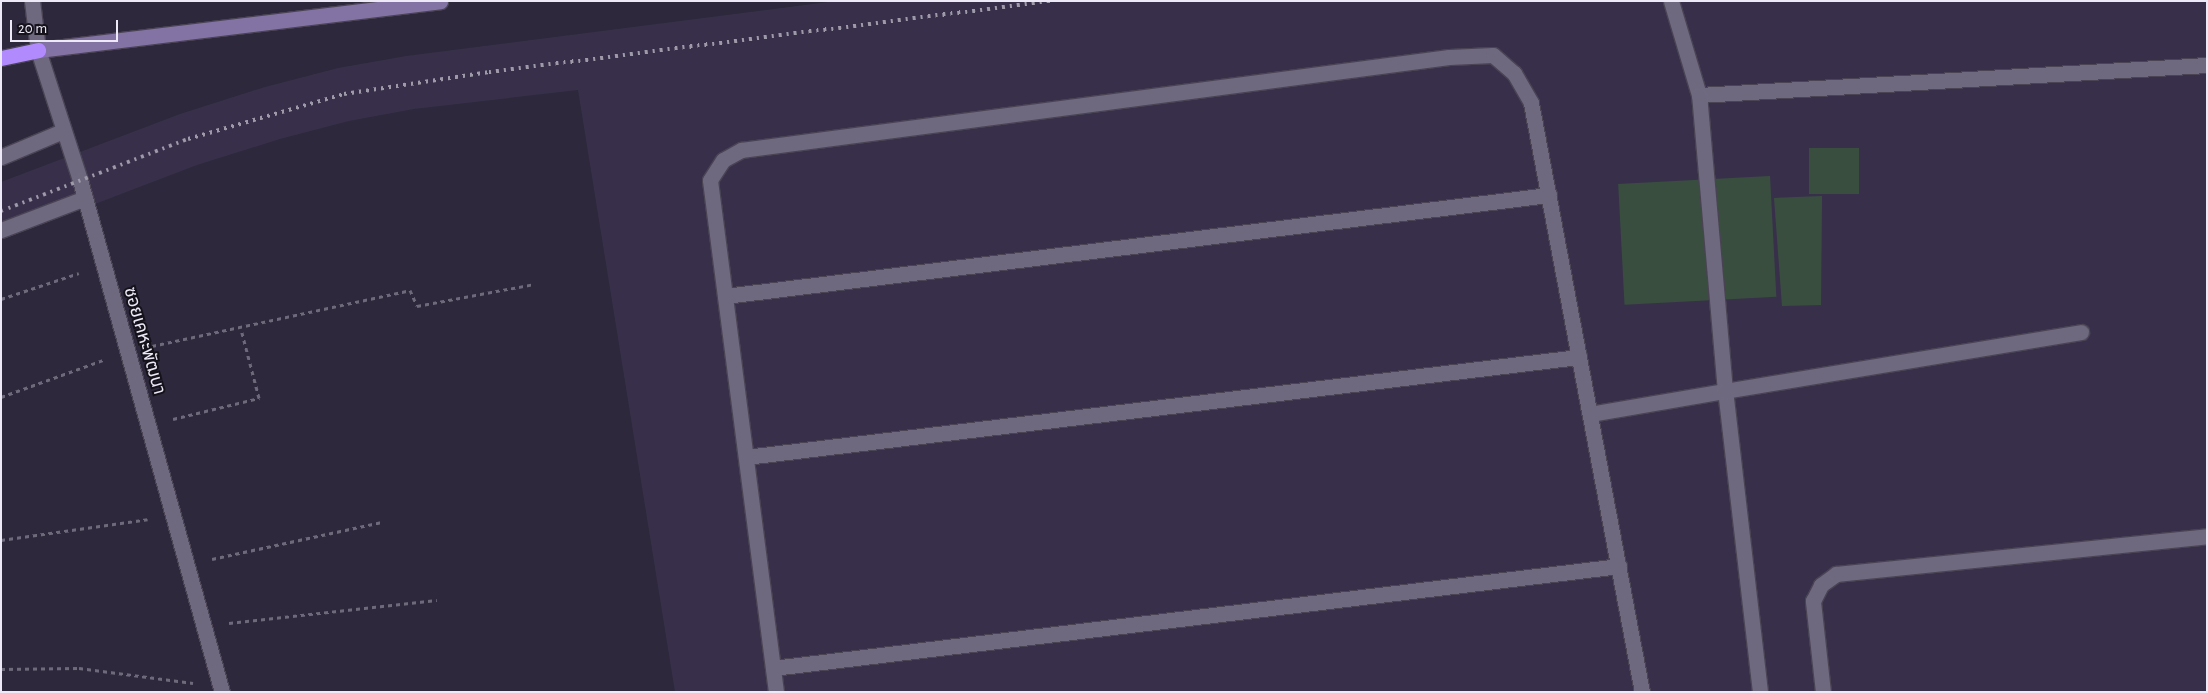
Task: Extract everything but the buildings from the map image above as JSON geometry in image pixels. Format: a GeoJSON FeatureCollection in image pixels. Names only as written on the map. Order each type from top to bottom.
{"type":"FeatureCollection","features":[{"type":"Feature","properties":{"kind":"highway"},"geometry":{"type":"LineString","coordinates":[[1,58],[38,50]]}},
{"type":"Feature","properties":{"kind":"main road"},"geometry":{"type":"LineString","coordinates":[[38,50],[440,1]]}},
{"type":"Feature","properties":{"kind":"street","name":"ซอยเคหะพัฒนา"},"geometry":{"type":"LineString","coordinates":[[32,1],[38,50],[85,198],[221,689]]}},
{"type":"Feature","properties":{"kind":"street"},"geometry":{"type":"LineString","coordinates":[[1672,1],[1699,94],[1725,391],[1760,692]]}},
{"type":"Feature","properties":{"kind":"street"},"geometry":{"type":"LineString","coordinates":[[776,692],[710,180],[723,160],[741,150],[1449,57],[1493,55],[1514,73],[1531,103],[1642,692]]}},
{"type":"Feature","properties":{"kind":"street"},"geometry":{"type":"LineString","coordinates":[[1699,94],[2207,65]]}},
{"type":"Feature","properties":{"kind":"street"},"geometry":{"type":"LineString","coordinates":[[1,156],[63,132]]}},
{"type":"Feature","properties":{"kind":"street"},"geometry":{"type":"LineString","coordinates":[[725,296],[1549,195]]}},
{"type":"Feature","properties":{"kind":"street"},"geometry":{"type":"LineString","coordinates":[[1,230],[85,198]]}},
{"type":"Feature","properties":{"kind":"street"},"geometry":{"type":"LineString","coordinates":[[1590,414],[2081,332]]}},
{"type":"Feature","properties":{"kind":"street"},"geometry":{"type":"LineString","coordinates":[[746,457],[1579,357]]}},
{"type":"Feature","properties":{"kind":"street"},"geometry":{"type":"LineString","coordinates":[[1824,692],[1813,601],[1821,586],[1836,574],[2207,536]]}},
{"type":"Feature","properties":{"kind":"street"},"geometry":{"type":"LineString","coordinates":[[773,668],[1618,566]]}},
{"type":"Feature","properties":{"kind":"path"},"geometry":{"type":"LineString","coordinates":[[1,299],[104,265]]}},
{"type":"Feature","properties":{"kind":"path"},"geometry":{"type":"LineString","coordinates":[[1,397],[127,352],[410,290],[417,306],[534,284]]}},
{"type":"Feature","properties":{"kind":"path"},"geometry":{"type":"LineString","coordinates":[[148,425],[259,398],[241,328]]}},
{"type":"Feature","properties":{"kind":"path"},"geometry":{"type":"LineString","coordinates":[[1,540],[173,515]]}},
{"type":"Feature","properties":{"kind":"path"},"geometry":{"type":"LineString","coordinates":[[187,565],[382,522]]}},
{"type":"Feature","properties":{"kind":"path"},"geometry":{"type":"LineString","coordinates":[[204,626],[437,600]]}},
{"type":"Feature","properties":{"kind":"path"},"geometry":{"type":"LineString","coordinates":[[1,668],[79,668],[221,689]]}},
{"type":"Feature","properties":{"kind":"shaded area"},"geometry":{"type":"Polygon","coordinates":[[[836,1],[2207,1],[2207,692],[675,692],[578,90],[414,109],[349,121],[280,139],[197,165],[1,240],[1,182],[180,114],[265,87],[338,68],[406,56],[836,1]]]}},
{"type":"Feature","properties":{"kind":"railway"},"geometry":{"type":"LineString","coordinates":[[1,211],[188,139],[344,94],[489,72],[1050,1]]}}]}
